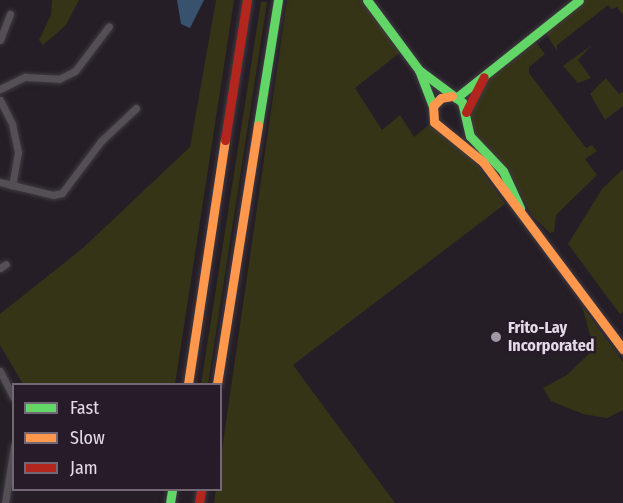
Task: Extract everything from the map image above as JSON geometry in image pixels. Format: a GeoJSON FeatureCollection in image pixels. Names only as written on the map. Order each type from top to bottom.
{"type":"FeatureCollection","features":[{"type":"Feature","properties":{"kind":"main road"},"geometry":{"type":"LineString","coordinates":[[188,383],[247,0]]}},
{"type":"Feature","properties":{"kind":"main road"},"geometry":{"type":"LineString","coordinates":[[218,383],[278,0]]}},
{"type":"Feature","properties":{"kind":"main road"},"geometry":{"type":"LineString","coordinates":[[368,0],[419,70],[433,106],[432,117],[443,129],[468,146],[509,200],[520,208]]}},
{"type":"Feature","properties":{"kind":"main road"},"geometry":{"type":"LineString","coordinates":[[433,106],[441,98],[454,97],[579,0]]}},
{"type":"Feature","properties":{"kind":"main road"},"geometry":{"type":"LineString","coordinates":[[419,70],[454,97],[465,115],[470,136],[503,171],[520,208],[623,349]]}},
{"type":"Feature","properties":{"kind":"main road"},"geometry":{"type":"LineString","coordinates":[[443,129],[454,129],[465,115],[484,75]]}},
{"type":"Feature","properties":{"kind":"street"},"geometry":{"type":"LineString","coordinates":[[0,40],[10,14]]}},
{"type":"Feature","properties":{"kind":"street"},"geometry":{"type":"LineString","coordinates":[[0,89],[25,77],[59,79],[75,71],[109,26]]}},
{"type":"Feature","properties":{"kind":"street"},"geometry":{"type":"LineString","coordinates":[[0,100],[12,124],[18,152],[12,185]]}},
{"type":"Feature","properties":{"kind":"street"},"geometry":{"type":"LineString","coordinates":[[0,182],[53,195],[62,193],[101,141],[136,108]]}},
{"type":"Feature","properties":{"kind":"street"},"geometry":{"type":"LineString","coordinates":[[0,371],[12,394]]}},
{"type":"Feature","properties":{"kind":"street"},"geometry":{"type":"LineString","coordinates":[[5,503],[12,459]]}},
{"type":"Feature","properties":{"kind":"shaded area"},"geometry":{"type":"Polygon","coordinates":[[[52,0],[79,0],[66,25],[43,45],[39,40],[51,15],[52,0]]]}},
{"type":"Feature","properties":{"kind":"shaded area"},"geometry":{"type":"Polygon","coordinates":[[[216,0],[234,0],[175,383],[22,383],[0,345],[0,314],[83,248],[190,147],[216,0]]]}},
{"type":"Feature","properties":{"kind":"shaded area"},"geometry":{"type":"Polygon","coordinates":[[[287,0],[363,0],[402,51],[355,88],[382,130],[400,115],[414,137],[430,124],[472,157],[505,204],[293,365],[395,503],[214,503],[216,491],[222,491],[222,450],[287,0]]]}},
{"type":"Feature","properties":{"kind":"shaded area"},"geometry":{"type":"Polygon","coordinates":[[[585,0],[623,0],[623,15],[617,7],[612,9],[608,5],[557,45],[557,51],[545,32],[585,0]]]}},
{"type":"Feature","properties":{"kind":"shaded area"},"geometry":{"type":"Polygon","coordinates":[[[261,2],[267,2],[208,383],[201,383],[261,2]]]}},
{"type":"Feature","properties":{"kind":"shaded area"},"geometry":{"type":"Polygon","coordinates":[[[531,42],[536,42],[545,54],[529,67],[529,73],[586,148],[592,145],[597,151],[585,159],[597,175],[556,215],[554,232],[550,233],[533,217],[507,170],[474,135],[469,118],[487,79],[531,42]]]}},
{"type":"Feature","properties":{"kind":"shaded area"},"geometry":{"type":"Polygon","coordinates":[[[592,45],[578,60],[591,78],[578,83],[563,66],[592,45]]]}},
{"type":"Feature","properties":{"kind":"shaded area"},"geometry":{"type":"Polygon","coordinates":[[[606,78],[619,94],[623,92],[623,106],[605,120],[590,94],[606,78]]]}},
{"type":"Feature","properties":{"kind":"shaded area"},"geometry":{"type":"Polygon","coordinates":[[[623,169],[623,312],[620,314],[568,244],[602,189],[623,169]]]}},
{"type":"Feature","properties":{"kind":"shaded area"},"geometry":{"type":"Polygon","coordinates":[[[582,306],[623,362],[623,410],[607,418],[583,414],[551,401],[543,388],[567,375],[594,349],[582,306]]]}},
{"type":"Feature","properties":{"kind":"water"},"geometry":{"type":"Polygon","coordinates":[[[177,0],[204,0],[190,28],[181,24],[177,0]]]}},
{"type":"Feature","properties":{"kind":"traffic: fast"},"geometry":{"type":"LineString","coordinates":[[258,125],[278,0]]}},
{"type":"Feature","properties":{"kind":"traffic: fast"},"geometry":{"type":"LineString","coordinates":[[367,0],[419,70],[433,106]]}},
{"type":"Feature","properties":{"kind":"traffic: fast"},"geometry":{"type":"LineString","coordinates":[[456,98],[579,0]]}},
{"type":"Feature","properties":{"kind":"traffic: fast"},"geometry":{"type":"LineString","coordinates":[[419,70],[462,102],[470,136],[503,171],[520,208]]}},
{"type":"Feature","properties":{"kind":"traffic: fast"},"geometry":{"type":"LineString","coordinates":[[170,503],[172,491]]}},
{"type":"Feature","properties":{"kind":"traffic: slow"},"geometry":{"type":"LineString","coordinates":[[452,96],[441,98],[433,106],[434,122],[483,162],[623,349]]}},
{"type":"Feature","properties":{"kind":"traffic: slow"},"geometry":{"type":"LineString","coordinates":[[217,383],[258,125]]}},
{"type":"Feature","properties":{"kind":"traffic: slow"},"geometry":{"type":"LineString","coordinates":[[188,383],[225,140]]}},
{"type":"Feature","properties":{"kind":"traffic: jam"},"geometry":{"type":"LineString","coordinates":[[225,140],[247,0]]}},
{"type":"Feature","properties":{"kind":"traffic: jam"},"geometry":{"type":"LineString","coordinates":[[466,112],[484,77]]}},
{"type":"Feature","properties":{"kind":"traffic: jam"},"geometry":{"type":"LineString","coordinates":[[199,503],[201,491]]}},
{"type":"Feature","properties":{"kind":"place","name":"Frito-Lay Incorporated"},"geometry":{"type":"Point","coordinates":[496,337]}}]}
